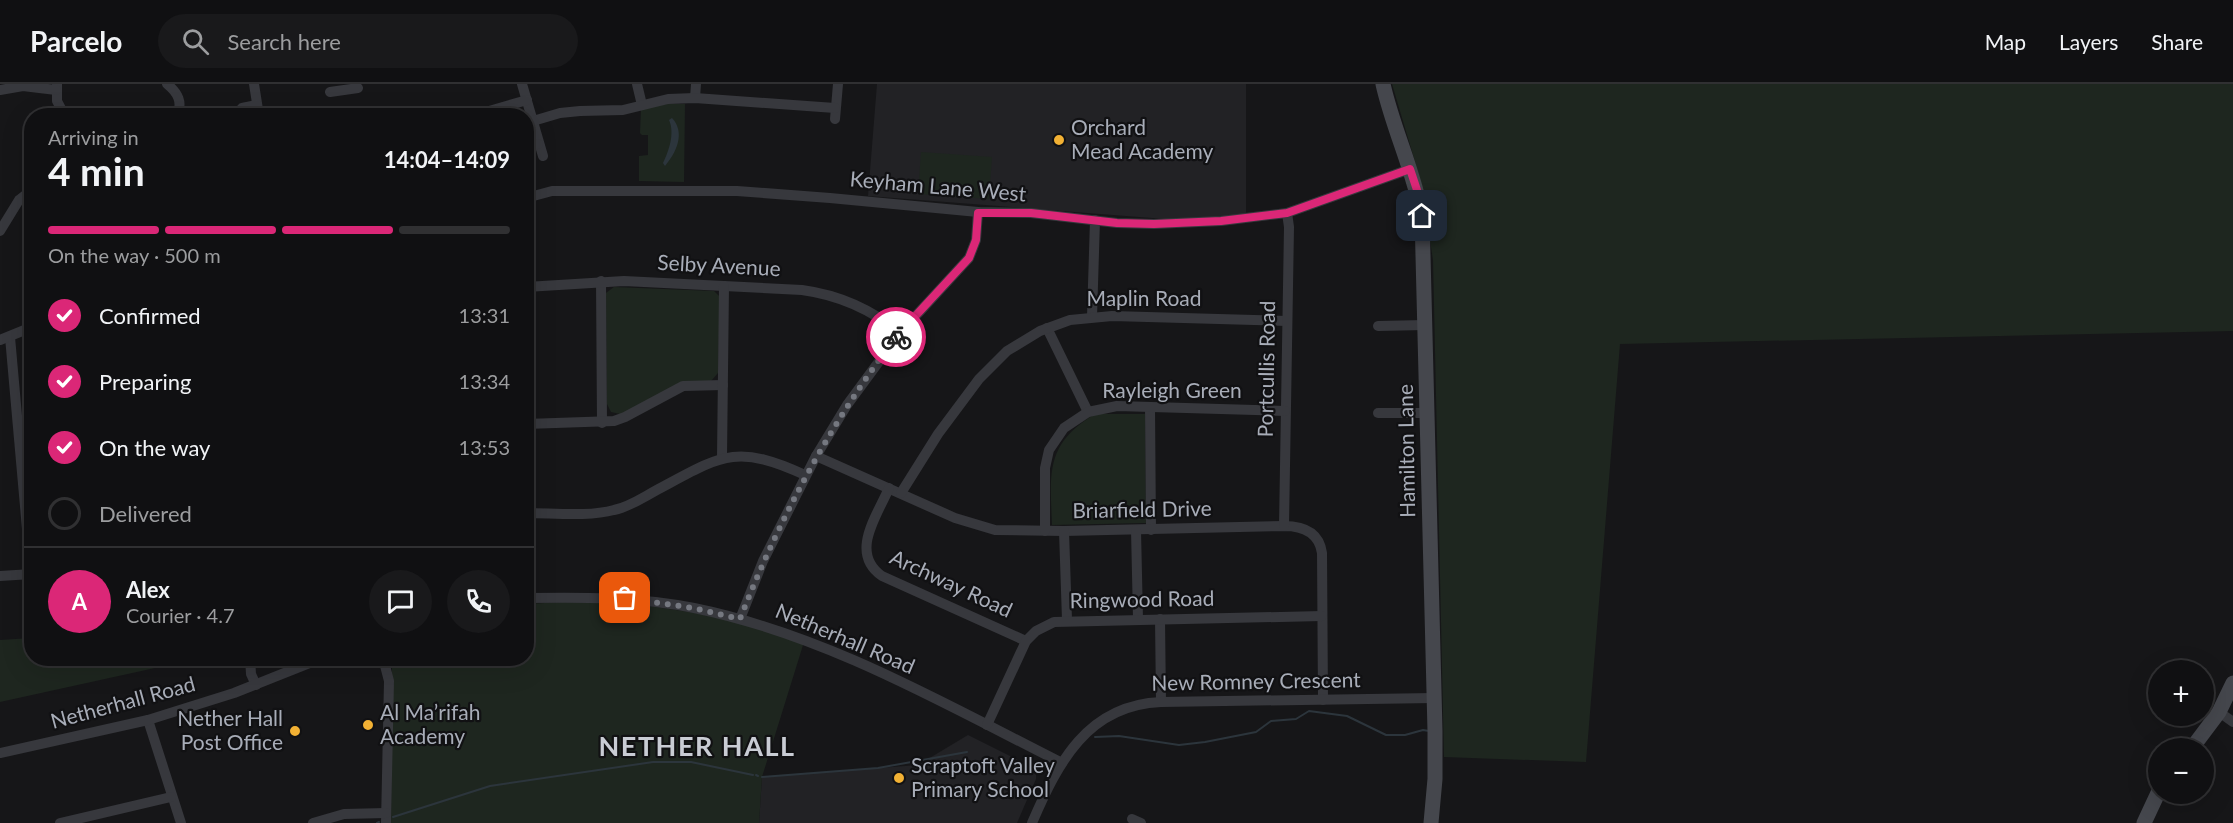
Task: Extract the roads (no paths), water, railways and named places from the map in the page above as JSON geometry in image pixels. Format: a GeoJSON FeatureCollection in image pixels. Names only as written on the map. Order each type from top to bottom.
{"type":"FeatureCollection","features":[{"type":"Feature","properties":{"kind":"street"},"geometry":{"type":"LineString","coordinates":[[167,84],[175,90],[179,98],[180,108]]}},
{"type":"Feature","properties":{"kind":"street"},"geometry":{"type":"LineString","coordinates":[[254,84],[258,108]]}},
{"type":"Feature","properties":{"kind":"street"},"geometry":{"type":"LineString","coordinates":[[522,84],[530,108]]}},
{"type":"Feature","properties":{"kind":"street"},"geometry":{"type":"LineString","coordinates":[[637,84],[642,105]]}},
{"type":"Feature","properties":{"kind":"street"},"geometry":{"type":"LineString","coordinates":[[694,98],[696,84]]}},
{"type":"Feature","properties":{"kind":"street"},"geometry":{"type":"LineString","coordinates":[[543,156],[538,144],[534,121],[560,113],[623,110],[668,99],[694,98],[835,113],[838,84]]}},
{"type":"Feature","properties":{"kind":"street","name":"Hamilton Lane"},"geometry":{"type":"LineString","coordinates":[[1383,84],[1417,190],[1422,216],[1434,698],[1435,767],[1431,823]]}},
{"type":"Feature","properties":{"kind":"street"},"geometry":{"type":"LineString","coordinates":[[0,90],[23,86],[56,87],[57,101],[61,108]]}},
{"type":"Feature","properties":{"kind":"street"},"geometry":{"type":"LineString","coordinates":[[330,92],[343,87],[358,88]]}},
{"type":"Feature","properties":{"kind":"street"},"geometry":{"type":"LineString","coordinates":[[500,108],[527,100]]}},
{"type":"Feature","properties":{"kind":"street"},"geometry":{"type":"LineString","coordinates":[[534,145],[538,144]]}},
{"type":"Feature","properties":{"kind":"street","name":"Keyham Lane West"},"geometry":{"type":"LineString","coordinates":[[534,196],[552,191],[736,192],[830,198],[978,213],[1031,213],[1095,220],[1165,223],[1221,221],[1287,213],[1410,169]]}},
{"type":"Feature","properties":{"kind":"street"},"geometry":{"type":"LineString","coordinates":[[0,231],[19,200],[24,196]]}},
{"type":"Feature","properties":{"kind":"street"},"geometry":{"type":"LineString","coordinates":[[740,619],[763,561],[816,456],[847,405],[900,333],[969,258],[976,240],[978,213]]}},
{"type":"Feature","properties":{"kind":"street","name":"Portcullis Road"},"geometry":{"type":"LineString","coordinates":[[1284,526],[1289,226],[1287,213]]}},
{"type":"Feature","properties":{"kind":"street"},"geometry":{"type":"LineString","coordinates":[[1092,317],[1095,220]]}},
{"type":"Feature","properties":{"kind":"street"},"geometry":{"type":"LineString","coordinates":[[601,281],[602,423]]}},
{"type":"Feature","properties":{"kind":"street","name":"Selby Avenue"},"geometry":{"type":"LineString","coordinates":[[534,286],[601,281],[802,290],[828,294],[866,309],[900,333]]}},
{"type":"Feature","properties":{"kind":"street"},"geometry":{"type":"LineString","coordinates":[[722,457],[724,286]]}},
{"type":"Feature","properties":{"kind":"street","name":"Maplin Road"},"geometry":{"type":"LineString","coordinates":[[901,493],[938,434],[988,369],[1017,343],[1047,328],[1070,320],[1092,317],[1287,321]]}},
{"type":"Feature","properties":{"kind":"street"},"geometry":{"type":"LineString","coordinates":[[1378,326],[1425,326]]}},
{"type":"Feature","properties":{"kind":"street"},"geometry":{"type":"LineString","coordinates":[[1047,328],[1088,412]]}},
{"type":"Feature","properties":{"kind":"street"},"geometry":{"type":"LineString","coordinates":[[24,330],[5,338],[24,510]]}},
{"type":"Feature","properties":{"kind":"street"},"geometry":{"type":"LineString","coordinates":[[534,423],[602,423],[625,417],[683,386],[723,385]]}},
{"type":"Feature","properties":{"kind":"street","name":"Rayleigh Green"},"geometry":{"type":"LineString","coordinates":[[1045,531],[1045,468],[1049,450],[1064,428],[1088,412],[1109,407],[1285,411]]}},
{"type":"Feature","properties":{"kind":"street"},"geometry":{"type":"LineString","coordinates":[[1150,407],[1151,530]]}},
{"type":"Feature","properties":{"kind":"street"},"geometry":{"type":"LineString","coordinates":[[1378,413],[1427,413]]}},
{"type":"Feature","properties":{"kind":"street","name":"Briarfield Drive"},"geometry":{"type":"LineString","coordinates":[[816,456],[980,527],[1010,531],[1064,531],[1284,526],[1307,530],[1319,544],[1322,553],[1323,700]]}},
{"type":"Feature","properties":{"kind":"street"},"geometry":{"type":"LineString","coordinates":[[534,513],[601,513],[614,510],[722,457],[771,460],[805,475]]}},
{"type":"Feature","properties":{"kind":"street","name":"Archway Road"},"geometry":{"type":"LineString","coordinates":[[889,489],[866,540],[866,556],[872,567],[882,576],[1026,641]]}},
{"type":"Feature","properties":{"kind":"street"},"geometry":{"type":"LineString","coordinates":[[1136,530],[1138,619]]}},
{"type":"Feature","properties":{"kind":"street"},"geometry":{"type":"LineString","coordinates":[[1064,531],[1067,620]]}},
{"type":"Feature","properties":{"kind":"street"},"geometry":{"type":"LineString","coordinates":[[0,576],[24,574]]}},
{"type":"Feature","properties":{"kind":"street","name":"Netherhall Road"},"geometry":{"type":"LineString","coordinates":[[534,598],[625,598],[693,608],[740,619],[832,650],[1062,763]]}},
{"type":"Feature","properties":{"kind":"street","name":"Ringwood Road"},"geometry":{"type":"LineString","coordinates":[[987,725],[1026,641],[1042,627],[1054,622],[1322,616]]}},
{"type":"Feature","properties":{"kind":"street"},"geometry":{"type":"LineString","coordinates":[[1160,619],[1161,702]]}},
{"type":"Feature","properties":{"kind":"street"},"geometry":{"type":"LineString","coordinates":[[250,666],[255,685]]}},
{"type":"Feature","properties":{"kind":"street","name":"Netherhall Road"},"geometry":{"type":"LineString","coordinates":[[0,753],[148,720],[255,685],[302,666]]}},
{"type":"Feature","properties":{"kind":"street"},"geometry":{"type":"LineString","coordinates":[[313,823],[344,814],[386,818],[389,681],[385,666]]}},
{"type":"Feature","properties":{"kind":"street"},"geometry":{"type":"LineString","coordinates":[[2200,738],[2219,712],[2233,683]]}},
{"type":"Feature","properties":{"kind":"street","name":"New Romney Crescent"},"geometry":{"type":"LineString","coordinates":[[1032,823],[1062,763],[1081,737],[1106,717],[1135,705],[1161,702],[1434,698]]}},
{"type":"Feature","properties":{"kind":"street"},"geometry":{"type":"LineString","coordinates":[[2219,712],[2233,722]]}},
{"type":"Feature","properties":{"kind":"street"},"geometry":{"type":"LineString","coordinates":[[148,720],[181,823]]}},
{"type":"Feature","properties":{"kind":"street"},"geometry":{"type":"LineString","coordinates":[[60,823],[171,797]]}},
{"type":"Feature","properties":{"kind":"street"},"geometry":{"type":"LineString","coordinates":[[2144,823],[2153,804]]}},
{"type":"Feature","properties":{"kind":"waterway"},"geometry":{"type":"LineString","coordinates":[[1095,737],[1119,736],[1179,745],[1205,742],[1256,732],[1271,721],[1296,719],[1309,711],[1347,716],[1386,735],[1429,731]]}},
{"type":"Feature","properties":{"kind":"waterway"},"geometry":{"type":"LineString","coordinates":[[762,777],[878,768],[967,752]]}},
{"type":"Feature","properties":{"kind":"waterway"},"geometry":{"type":"LineString","coordinates":[[393,817],[490,786],[653,762],[691,762],[753,775]]}},
{"type":"Feature","properties":{"kind":"place","name":"Orchard Mead Academy"},"geometry":{"type":"Point","coordinates":[1059,140]}},
{"type":"Feature","properties":{"kind":"place","name":"Al Ma’rifah Academy"},"geometry":{"type":"Point","coordinates":[368,725]}},
{"type":"Feature","properties":{"kind":"place","name":"Nether Hall Post Office"},"geometry":{"type":"Point","coordinates":[295,731]}},
{"type":"Feature","properties":{"kind":"place","name":"Scraptoft Valley Primary School"},"geometry":{"type":"Point","coordinates":[899,778]}},
{"type":"Feature","properties":{"kind":"district","name":"NETHER HALL"},"geometry":{"type":"Point","coordinates":[697,747]}}]}
